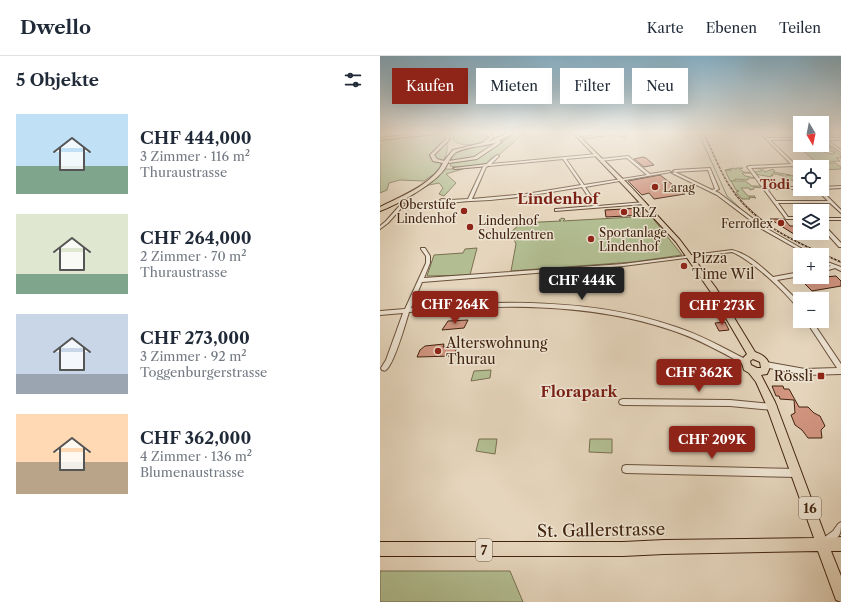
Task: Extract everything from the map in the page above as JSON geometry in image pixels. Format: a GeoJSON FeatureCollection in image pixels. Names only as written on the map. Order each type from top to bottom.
{"type":"FeatureCollection","features":[{"type":"Feature","properties":{"kind":"highway"},"geometry":{"type":"LineString","coordinates":[[433,157],[434,160],[449,168],[487,165]]}},
{"type":"Feature","properties":{"kind":"highway"},"geometry":{"type":"LineString","coordinates":[[380,209],[411,193],[434,178],[447,157]]}},
{"type":"Feature","properties":{"kind":"highway"},"geometry":{"type":"LineString","coordinates":[[459,157],[464,161],[475,157]]}},
{"type":"Feature","properties":{"kind":"main road"},"geometry":{"type":"LineString","coordinates":[[598,157],[644,203],[690,256],[716,295],[752,356]]}},
{"type":"Feature","properties":{"kind":"main road"},"geometry":{"type":"LineString","coordinates":[[745,362],[747,357],[759,357],[765,368],[760,372],[753,371]]}},
{"type":"Feature","properties":{"kind":"main road","name":"16"},"geometry":{"type":"LineString","coordinates":[[745,362],[747,367],[753,371],[759,380],[772,404],[822,544]]}},
{"type":"Feature","properties":{"kind":"main road","name":"16"},"geometry":{"type":"LineString","coordinates":[[765,368],[772,404]]}},
{"type":"Feature","properties":{"kind":"main road"},"geometry":{"type":"LineString","coordinates":[[822,544],[841,595]]}},
{"type":"Feature","properties":{"kind":"main road","name":"7"},"geometry":{"type":"LineString","coordinates":[[822,544],[841,544]]}},
{"type":"Feature","properties":{"kind":"main road","name":"St. Gallerstrasse"},"geometry":{"type":"LineString","coordinates":[[380,549],[623,549],[822,544]]}},
{"type":"Feature","properties":{"kind":"street"},"geometry":{"type":"LineString","coordinates":[[470,199],[487,165],[496,157]]}},
{"type":"Feature","properties":{"kind":"street"},"geometry":{"type":"LineString","coordinates":[[487,165],[570,157]]}},
{"type":"Feature","properties":{"kind":"street"},"geometry":{"type":"LineString","coordinates":[[601,160],[624,157]]}},
{"type":"Feature","properties":{"kind":"street"},"geometry":{"type":"LineString","coordinates":[[629,157],[649,175]]}},
{"type":"Feature","properties":{"kind":"street"},"geometry":{"type":"LineString","coordinates":[[785,157],[793,165]]}},
{"type":"Feature","properties":{"kind":"street"},"geometry":{"type":"LineString","coordinates":[[564,158],[597,207]]}},
{"type":"Feature","properties":{"kind":"street"},"geometry":{"type":"LineString","coordinates":[[793,165],[749,167],[787,218],[793,218]]}},
{"type":"Feature","properties":{"kind":"street"},"geometry":{"type":"LineString","coordinates":[[442,200],[478,200],[583,186],[669,172],[708,169],[717,189],[712,191]]}},
{"type":"Feature","properties":{"kind":"street"},"geometry":{"type":"LineString","coordinates":[[675,172],[712,191],[763,228],[798,248]]}},
{"type":"Feature","properties":{"kind":"street"},"geometry":{"type":"LineString","coordinates":[[829,188],[841,187]]}},
{"type":"Feature","properties":{"kind":"street"},"geometry":{"type":"LineString","coordinates":[[764,188],[793,188]]}},
{"type":"Feature","properties":{"kind":"street"},"geometry":{"type":"LineString","coordinates":[[826,196],[841,212]]}},
{"type":"Feature","properties":{"kind":"street"},"geometry":{"type":"LineString","coordinates":[[775,202],[832,202]]}},
{"type":"Feature","properties":{"kind":"street"},"geometry":{"type":"LineString","coordinates":[[556,210],[644,203]]}},
{"type":"Feature","properties":{"kind":"street"},"geometry":{"type":"LineString","coordinates":[[380,228],[403,204]]}},
{"type":"Feature","properties":{"kind":"street"},"geometry":{"type":"LineString","coordinates":[[829,218],[841,219]]}},
{"type":"Feature","properties":{"kind":"street"},"geometry":{"type":"LineString","coordinates":[[829,233],[841,246]]}},
{"type":"Feature","properties":{"kind":"street"},"geometry":{"type":"LineString","coordinates":[[384,368],[390,361],[408,310],[428,263],[428,256],[423,249]]}},
{"type":"Feature","properties":{"kind":"street"},"geometry":{"type":"LineString","coordinates":[[421,280],[623,265],[736,251],[793,297]]}},
{"type":"Feature","properties":{"kind":"street"},"geometry":{"type":"LineString","coordinates":[[829,263],[841,269]]}},
{"type":"Feature","properties":{"kind":"street"},"geometry":{"type":"LineString","coordinates":[[829,268],[835,266]]}},
{"type":"Feature","properties":{"kind":"street"},"geometry":{"type":"LineString","coordinates":[[772,280],[793,276]]}},
{"type":"Feature","properties":{"kind":"street"},"geometry":{"type":"LineString","coordinates":[[380,314],[408,310],[522,304],[602,312],[673,328],[708,343],[745,362]]}},
{"type":"Feature","properties":{"kind":"street"},"geometry":{"type":"LineString","coordinates":[[814,328],[841,370]]}},
{"type":"Feature","properties":{"kind":"street"},"geometry":{"type":"LineString","coordinates":[[765,368],[798,371],[841,370]]}},
{"type":"Feature","properties":{"kind":"street"},"geometry":{"type":"LineString","coordinates":[[623,402],[772,404]]}},
{"type":"Feature","properties":{"kind":"street"},"geometry":{"type":"LineString","coordinates":[[626,469],[797,473]]}},
{"type":"Feature","properties":{"kind":"street"},"geometry":{"type":"LineString","coordinates":[[822,544],[836,534],[841,527]]}},
{"type":"Feature","properties":{"kind":"green space"},"geometry":{"type":"Polygon","coordinates":[[[380,157],[430,157],[443,163],[442,165],[442,163],[440,164],[442,166],[434,174],[424,181],[400,180],[389,183],[387,190],[380,193],[380,157]]]}},
{"type":"Feature","properties":{"kind":"green space"},"geometry":{"type":"Polygon","coordinates":[[[435,157],[445,157],[443,163],[435,157]]]}},
{"type":"Feature","properties":{"kind":"green space"},"geometry":{"type":"Polygon","coordinates":[[[452,157],[473,157],[452,163],[478,157],[492,157],[485,165],[450,166],[452,157]]]}},
{"type":"Feature","properties":{"kind":"green space"},"geometry":{"type":"Polygon","coordinates":[[[811,157],[841,157],[836,158],[840,161],[829,162],[829,160],[814,160],[811,157]]]}},
{"type":"Feature","properties":{"kind":"green space"},"geometry":{"type":"Polygon","coordinates":[[[829,163],[835,163],[841,167],[841,169],[829,170],[829,163]]]}},
{"type":"Feature","properties":{"kind":"green space"},"geometry":{"type":"Polygon","coordinates":[[[766,167],[767,168],[762,168],[765,172],[773,169],[775,171],[773,172],[793,176],[793,180],[777,174],[772,174],[773,176],[771,175],[771,177],[755,174],[754,172],[762,171],[760,169],[751,168],[766,167]]]}},
{"type":"Feature","properties":{"kind":"green space"},"geometry":{"type":"Polygon","coordinates":[[[734,168],[736,170],[736,168],[743,168],[739,169],[744,172],[752,173],[742,173],[745,176],[755,178],[748,178],[748,180],[735,179],[735,181],[730,181],[725,170],[734,168]]]}},
{"type":"Feature","properties":{"kind":"green space"},"geometry":{"type":"Polygon","coordinates":[[[444,169],[463,169],[446,174],[456,183],[444,196],[439,194],[443,188],[439,183],[429,185],[408,196],[444,169]]]}},
{"type":"Feature","properties":{"kind":"green space"},"geometry":{"type":"Polygon","coordinates":[[[731,181],[745,181],[752,186],[760,186],[762,188],[754,187],[754,189],[750,190],[749,188],[741,188],[748,196],[755,196],[754,197],[756,198],[749,197],[750,199],[742,199],[736,192],[739,191],[736,190],[731,181]]]}},
{"type":"Feature","properties":{"kind":"green space","name":"Sportanlage Lindenhof"},"geometry":{"type":"Polygon","coordinates":[[[651,216],[682,255],[633,262],[511,271],[516,244],[511,232],[521,223],[561,221],[559,220],[562,218],[565,219],[563,221],[651,216]]]}},
{"type":"Feature","properties":{"kind":"green space"},"geometry":{"type":"Polygon","coordinates":[[[477,248],[470,275],[427,276],[434,255],[463,253],[465,249],[477,248]]]}},
{"type":"Feature","properties":{"kind":"green space"},"geometry":{"type":"Polygon","coordinates":[[[491,370],[490,378],[471,381],[474,371],[491,370]]]}},
{"type":"Feature","properties":{"kind":"green space"},"geometry":{"type":"Polygon","coordinates":[[[479,439],[497,439],[495,454],[476,451],[479,439]]]}},
{"type":"Feature","properties":{"kind":"green space"},"geometry":{"type":"Polygon","coordinates":[[[590,439],[612,439],[612,453],[589,452],[590,439]]]}},
{"type":"Feature","properties":{"kind":"green space"},"geometry":{"type":"Polygon","coordinates":[[[380,571],[510,571],[523,602],[380,602],[380,571]]]}},
{"type":"Feature","properties":{"kind":"building"},"geometry":{"type":"Polygon","coordinates":[[[644,157],[654,165],[644,167],[634,159],[644,157]]]}},
{"type":"Feature","properties":{"kind":"building","name":"Larag"},"geometry":{"type":"Polygon","coordinates":[[[660,175],[685,194],[654,199],[649,193],[642,195],[628,181],[660,175]]]}},
{"type":"Feature","properties":{"kind":"building","name":"RLZ"},"geometry":{"type":"Polygon","coordinates":[[[641,208],[644,215],[606,217],[605,210],[641,208]]]}},
{"type":"Feature","properties":{"kind":"building","name":"Ferroflex"},"geometry":{"type":"Polygon","coordinates":[[[770,219],[784,219],[790,226],[793,226],[793,233],[770,219]]]}},
{"type":"Feature","properties":{"kind":"building"},"geometry":{"type":"Polygon","coordinates":[[[836,276],[841,281],[841,286],[812,291],[805,284],[829,284],[829,277],[836,276]]]}},
{"type":"Feature","properties":{"kind":"building","name":"Alterswohnung Thurau"},"geometry":{"type":"Polygon","coordinates":[[[468,320],[464,328],[442,330],[448,321],[468,320]]]}},
{"type":"Feature","properties":{"kind":"building"},"geometry":{"type":"Polygon","coordinates":[[[725,322],[729,330],[719,331],[715,323],[725,322]]]}},
{"type":"Feature","properties":{"kind":"building","name":"Alterswohnung Thurau"},"geometry":{"type":"Polygon","coordinates":[[[444,344],[443,347],[458,346],[453,356],[417,357],[420,350],[425,346],[444,344]]]}},
{"type":"Feature","properties":{"kind":"building"},"geometry":{"type":"Polygon","coordinates":[[[772,386],[783,386],[784,389],[789,389],[799,407],[808,407],[820,416],[825,426],[821,430],[822,438],[808,438],[802,430],[795,425],[791,415],[795,413],[794,400],[780,399],[779,396],[776,396],[772,386]]]}},
{"type":"Feature","properties":{"kind":"waterway"},"geometry":{"type":"LineString","coordinates":[[710,157],[727,196],[740,208]]}},
{"type":"Feature","properties":{"kind":"railway"},"geometry":{"type":"LineString","coordinates":[[715,157],[729,185],[739,199],[764,222],[809,248],[841,262]]}},
{"type":"Feature","properties":{"kind":"place","name":"Larag"},"geometry":{"type":"Point","coordinates":[655,187]}},
{"type":"Feature","properties":{"kind":"place","name":"Oberstufe Lindenhof"},"geometry":{"type":"Point","coordinates":[464,211]}},
{"type":"Feature","properties":{"kind":"place","name":"RLZ"},"geometry":{"type":"Point","coordinates":[624,212]}},
{"type":"Feature","properties":{"kind":"place","name":"Ferroflex"},"geometry":{"type":"Point","coordinates":[781,223]}},
{"type":"Feature","properties":{"kind":"place","name":"Lindenhof Schulzentren"},"geometry":{"type":"Point","coordinates":[470,227]}},
{"type":"Feature","properties":{"kind":"place","name":"Sportanlage Lindenhof"},"geometry":{"type":"Point","coordinates":[591,239]}},
{"type":"Feature","properties":{"kind":"place","name":"Pizza Time Wil"},"geometry":{"type":"Point","coordinates":[684,266]}},
{"type":"Feature","properties":{"kind":"place","name":"Alterswohnung Thurau"},"geometry":{"type":"Point","coordinates":[438,351]}},
{"type":"Feature","properties":{"kind":"place","name":"Rössli"},"geometry":{"type":"Point","coordinates":[821,376]}},
{"type":"Feature","properties":{"kind":"district","name":"Tödi"},"geometry":{"type":"Point","coordinates":[775,184]}},
{"type":"Feature","properties":{"kind":"district","name":"Lindenhof"},"geometry":{"type":"Point","coordinates":[558,198]}},
{"type":"Feature","properties":{"kind":"district","name":"Florapark"},"geometry":{"type":"Point","coordinates":[579,391]}}]}
